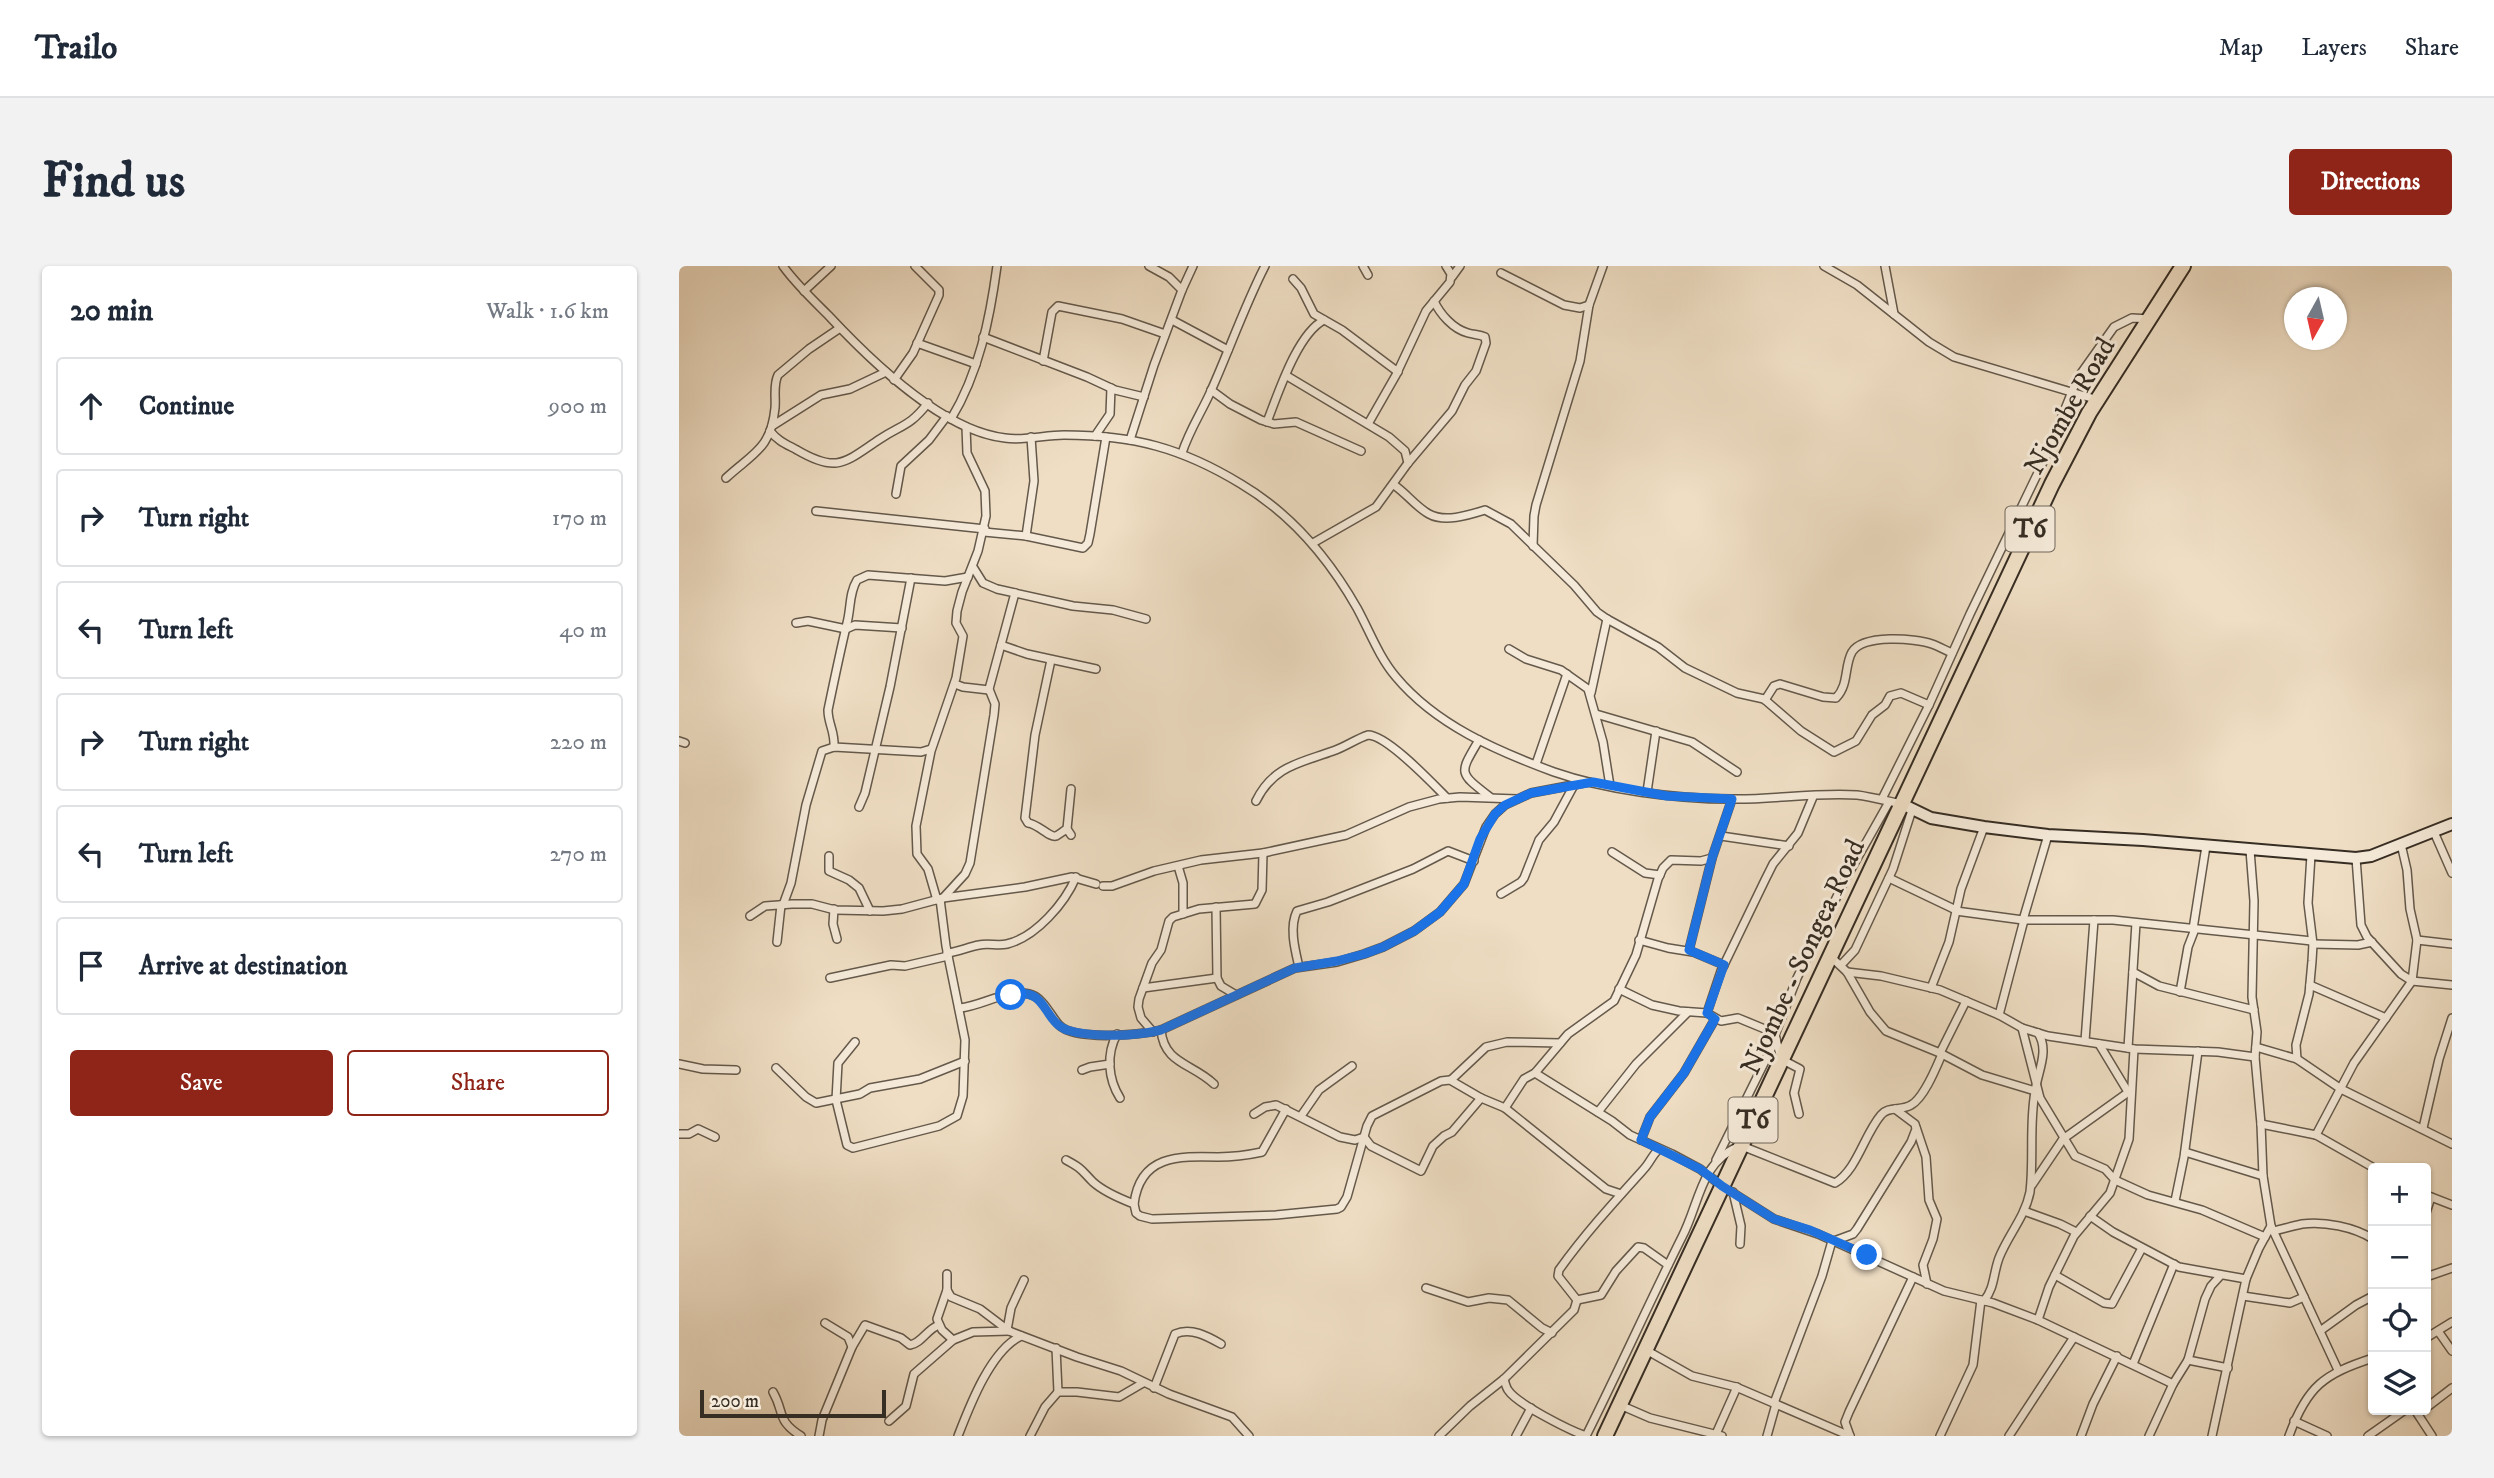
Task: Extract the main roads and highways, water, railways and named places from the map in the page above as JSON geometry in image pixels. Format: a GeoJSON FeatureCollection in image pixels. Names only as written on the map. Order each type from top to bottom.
{"type":"FeatureCollection","features":[{"type":"Feature","properties":{"kind":"highway","name":"Njombe Road"},"geometry":{"type":"LineString","coordinates":[[1897,804],[2052,484],[2098,400],[2183,266]]}},
{"type":"Feature","properties":{"kind":"highway","name":"Njombe - Songea Road"},"geometry":{"type":"LineString","coordinates":[[1605,1436],[1645,1350],[1727,1189],[1734,1160],[1781,1059],[1836,960],[1897,804]]}}]}
